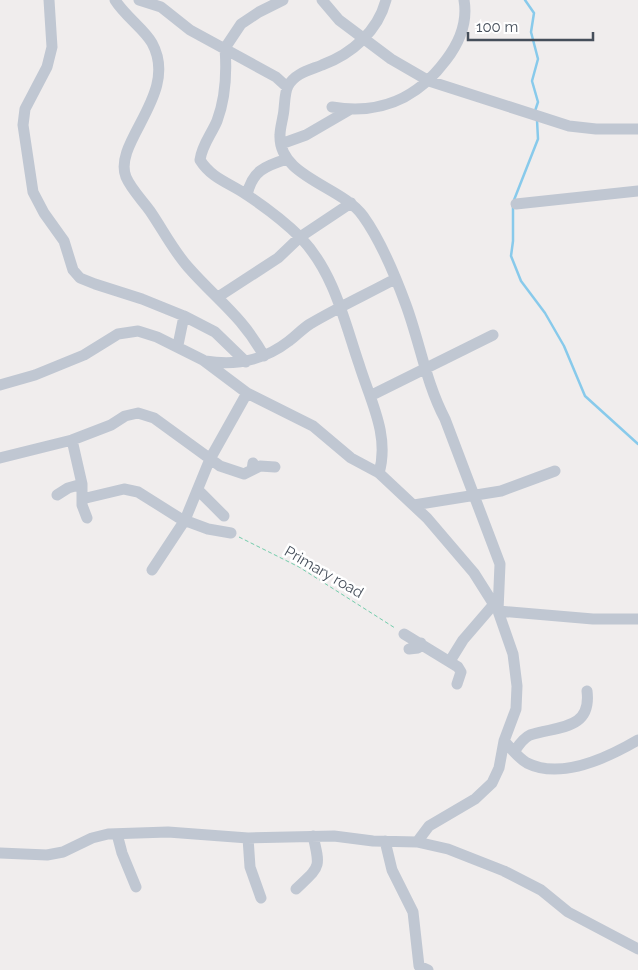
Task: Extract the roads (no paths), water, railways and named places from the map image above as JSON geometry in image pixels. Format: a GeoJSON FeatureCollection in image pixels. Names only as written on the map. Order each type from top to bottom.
{"type":"FeatureCollection","features":[{"type":"Feature","properties":{"kind":"street"},"geometry":{"type":"LineString","coordinates":[[49,0],[52,47],[47,66],[25,109],[23,125],[33,192],[64,241],[73,270],[80,278],[184,316],[215,332],[246,362]]}},
{"type":"Feature","properties":{"kind":"street"},"geometry":{"type":"LineString","coordinates":[[115,0],[123,13],[152,42],[158,64],[157,81],[151,105],[126,149],[122,166],[126,179],[152,213],[173,248],[250,332],[264,356]]}},
{"type":"Feature","properties":{"kind":"street"},"geometry":{"type":"LineString","coordinates":[[139,0],[163,3],[190,30],[276,76],[287,87]]}},
{"type":"Feature","properties":{"kind":"street"},"geometry":{"type":"LineString","coordinates":[[282,0],[241,24],[224,48],[227,74],[224,95],[216,122],[201,149],[200,160],[206,170],[219,180],[247,195],[300,237],[321,262],[342,308],[359,366],[372,395],[382,440],[382,461],[379,473]]}},
{"type":"Feature","properties":{"kind":"street"},"geometry":{"type":"LineString","coordinates":[[322,0],[339,20],[391,59],[429,81],[569,126],[596,129],[638,128]]}},
{"type":"Feature","properties":{"kind":"street"},"geometry":{"type":"LineString","coordinates":[[386,0],[377,24],[365,38],[341,56],[322,66],[306,70],[287,87],[280,135],[282,152],[287,159],[311,181],[331,189],[351,203],[363,215],[395,278],[406,305],[425,371],[500,564],[496,608],[442,661]]}},
{"type":"Feature","properties":{"kind":"street"},"geometry":{"type":"LineString","coordinates":[[281,144],[306,135],[349,110],[398,101],[418,91],[429,81],[455,47],[464,25],[464,0]]}},
{"type":"Feature","properties":{"kind":"street"},"geometry":{"type":"LineString","coordinates":[[332,107],[349,110]]}},
{"type":"Feature","properties":{"kind":"street"},"geometry":{"type":"LineString","coordinates":[[247,195],[250,182],[256,173],[274,163],[287,159]]}},
{"type":"Feature","properties":{"kind":"street"},"geometry":{"type":"LineString","coordinates":[[516,204],[638,191]]}},
{"type":"Feature","properties":{"kind":"street"},"geometry":{"type":"LineString","coordinates":[[218,297],[278,258],[300,237],[351,203]]}},
{"type":"Feature","properties":{"kind":"street"},"geometry":{"type":"LineString","coordinates":[[203,360],[225,364],[246,362],[264,356],[288,342],[308,325],[395,278]]}},
{"type":"Feature","properties":{"kind":"street"},"geometry":{"type":"LineString","coordinates":[[178,346],[184,316]]}},
{"type":"Feature","properties":{"kind":"street"},"geometry":{"type":"LineString","coordinates":[[0,385],[35,375],[84,355],[118,334],[138,331],[178,346],[203,360],[247,393],[313,426],[351,458],[379,473],[414,505],[474,573],[496,608],[512,654],[517,686],[516,709],[504,741],[499,768],[492,784],[475,799],[429,826],[417,842]]}},
{"type":"Feature","properties":{"kind":"street"},"geometry":{"type":"LineString","coordinates":[[372,395],[425,371],[493,335]]}},
{"type":"Feature","properties":{"kind":"street"},"geometry":{"type":"LineString","coordinates":[[152,570],[185,520],[199,491],[210,459],[247,393]]}},
{"type":"Feature","properties":{"kind":"street"},"geometry":{"type":"LineString","coordinates":[[0,458],[72,440],[111,425],[124,416],[138,413],[154,418],[220,466],[235,472],[244,474],[252,466],[275,467]]}},
{"type":"Feature","properties":{"kind":"street"},"geometry":{"type":"LineString","coordinates":[[72,440],[82,484],[82,499],[87,518]]}},
{"type":"Feature","properties":{"kind":"street"},"geometry":{"type":"LineString","coordinates":[[414,505],[475,496],[516,486],[555,471]]}},
{"type":"Feature","properties":{"kind":"street"},"geometry":{"type":"LineString","coordinates":[[57,495],[68,488],[82,484]]}},
{"type":"Feature","properties":{"kind":"street"},"geometry":{"type":"LineString","coordinates":[[82,499],[124,490],[138,492],[185,520],[208,529],[231,533]]}},
{"type":"Feature","properties":{"kind":"street"},"geometry":{"type":"LineString","coordinates":[[199,491],[224,516]]}},
{"type":"Feature","properties":{"kind":"street"},"geometry":{"type":"LineString","coordinates":[[496,608],[593,619],[638,619]]}},
{"type":"Feature","properties":{"kind":"street"},"geometry":{"type":"LineString","coordinates":[[404,634],[421,643],[442,661],[458,667],[461,672],[457,684]]}},
{"type":"Feature","properties":{"kind":"street"},"geometry":{"type":"LineString","coordinates":[[409,649],[418,648],[421,643]]}},
{"type":"Feature","properties":{"kind":"street"},"geometry":{"type":"LineString","coordinates":[[514,752],[530,735],[543,733],[578,720],[586,704],[586,691]]}},
{"type":"Feature","properties":{"kind":"street"},"geometry":{"type":"LineString","coordinates":[[504,741],[527,762],[544,768],[588,764],[638,740]]}},
{"type":"Feature","properties":{"kind":"street"},"geometry":{"type":"LineString","coordinates":[[0,853],[47,855],[63,852],[92,838],[118,834],[168,832],[248,838],[313,836],[417,842],[448,848],[504,871],[542,890],[568,912],[638,949]]}},
{"type":"Feature","properties":{"kind":"street"},"geometry":{"type":"LineString","coordinates":[[118,834],[122,853],[136,886]]}},
{"type":"Feature","properties":{"kind":"street"},"geometry":{"type":"LineString","coordinates":[[296,889],[318,868],[319,861],[313,836]]}},
{"type":"Feature","properties":{"kind":"street"},"geometry":{"type":"LineString","coordinates":[[248,838],[250,867],[260,898]]}},
{"type":"Feature","properties":{"kind":"street"},"geometry":{"type":"LineString","coordinates":[[385,841],[392,870],[412,912],[420,966],[428,970]]}},
{"type":"Feature","properties":{"kind":"waterway"},"geometry":{"type":"LineString","coordinates":[[525,0],[534,13],[531,32],[538,59],[532,81],[538,102],[535,111]]}},
{"type":"Feature","properties":{"kind":"waterway"},"geometry":{"type":"LineString","coordinates":[[514,200],[538,139],[537,120]]}},
{"type":"Feature","properties":{"kind":"waterway"},"geometry":{"type":"LineString","coordinates":[[513,205],[511,256],[521,281],[545,313],[564,346],[585,396],[638,444]]}}]}
